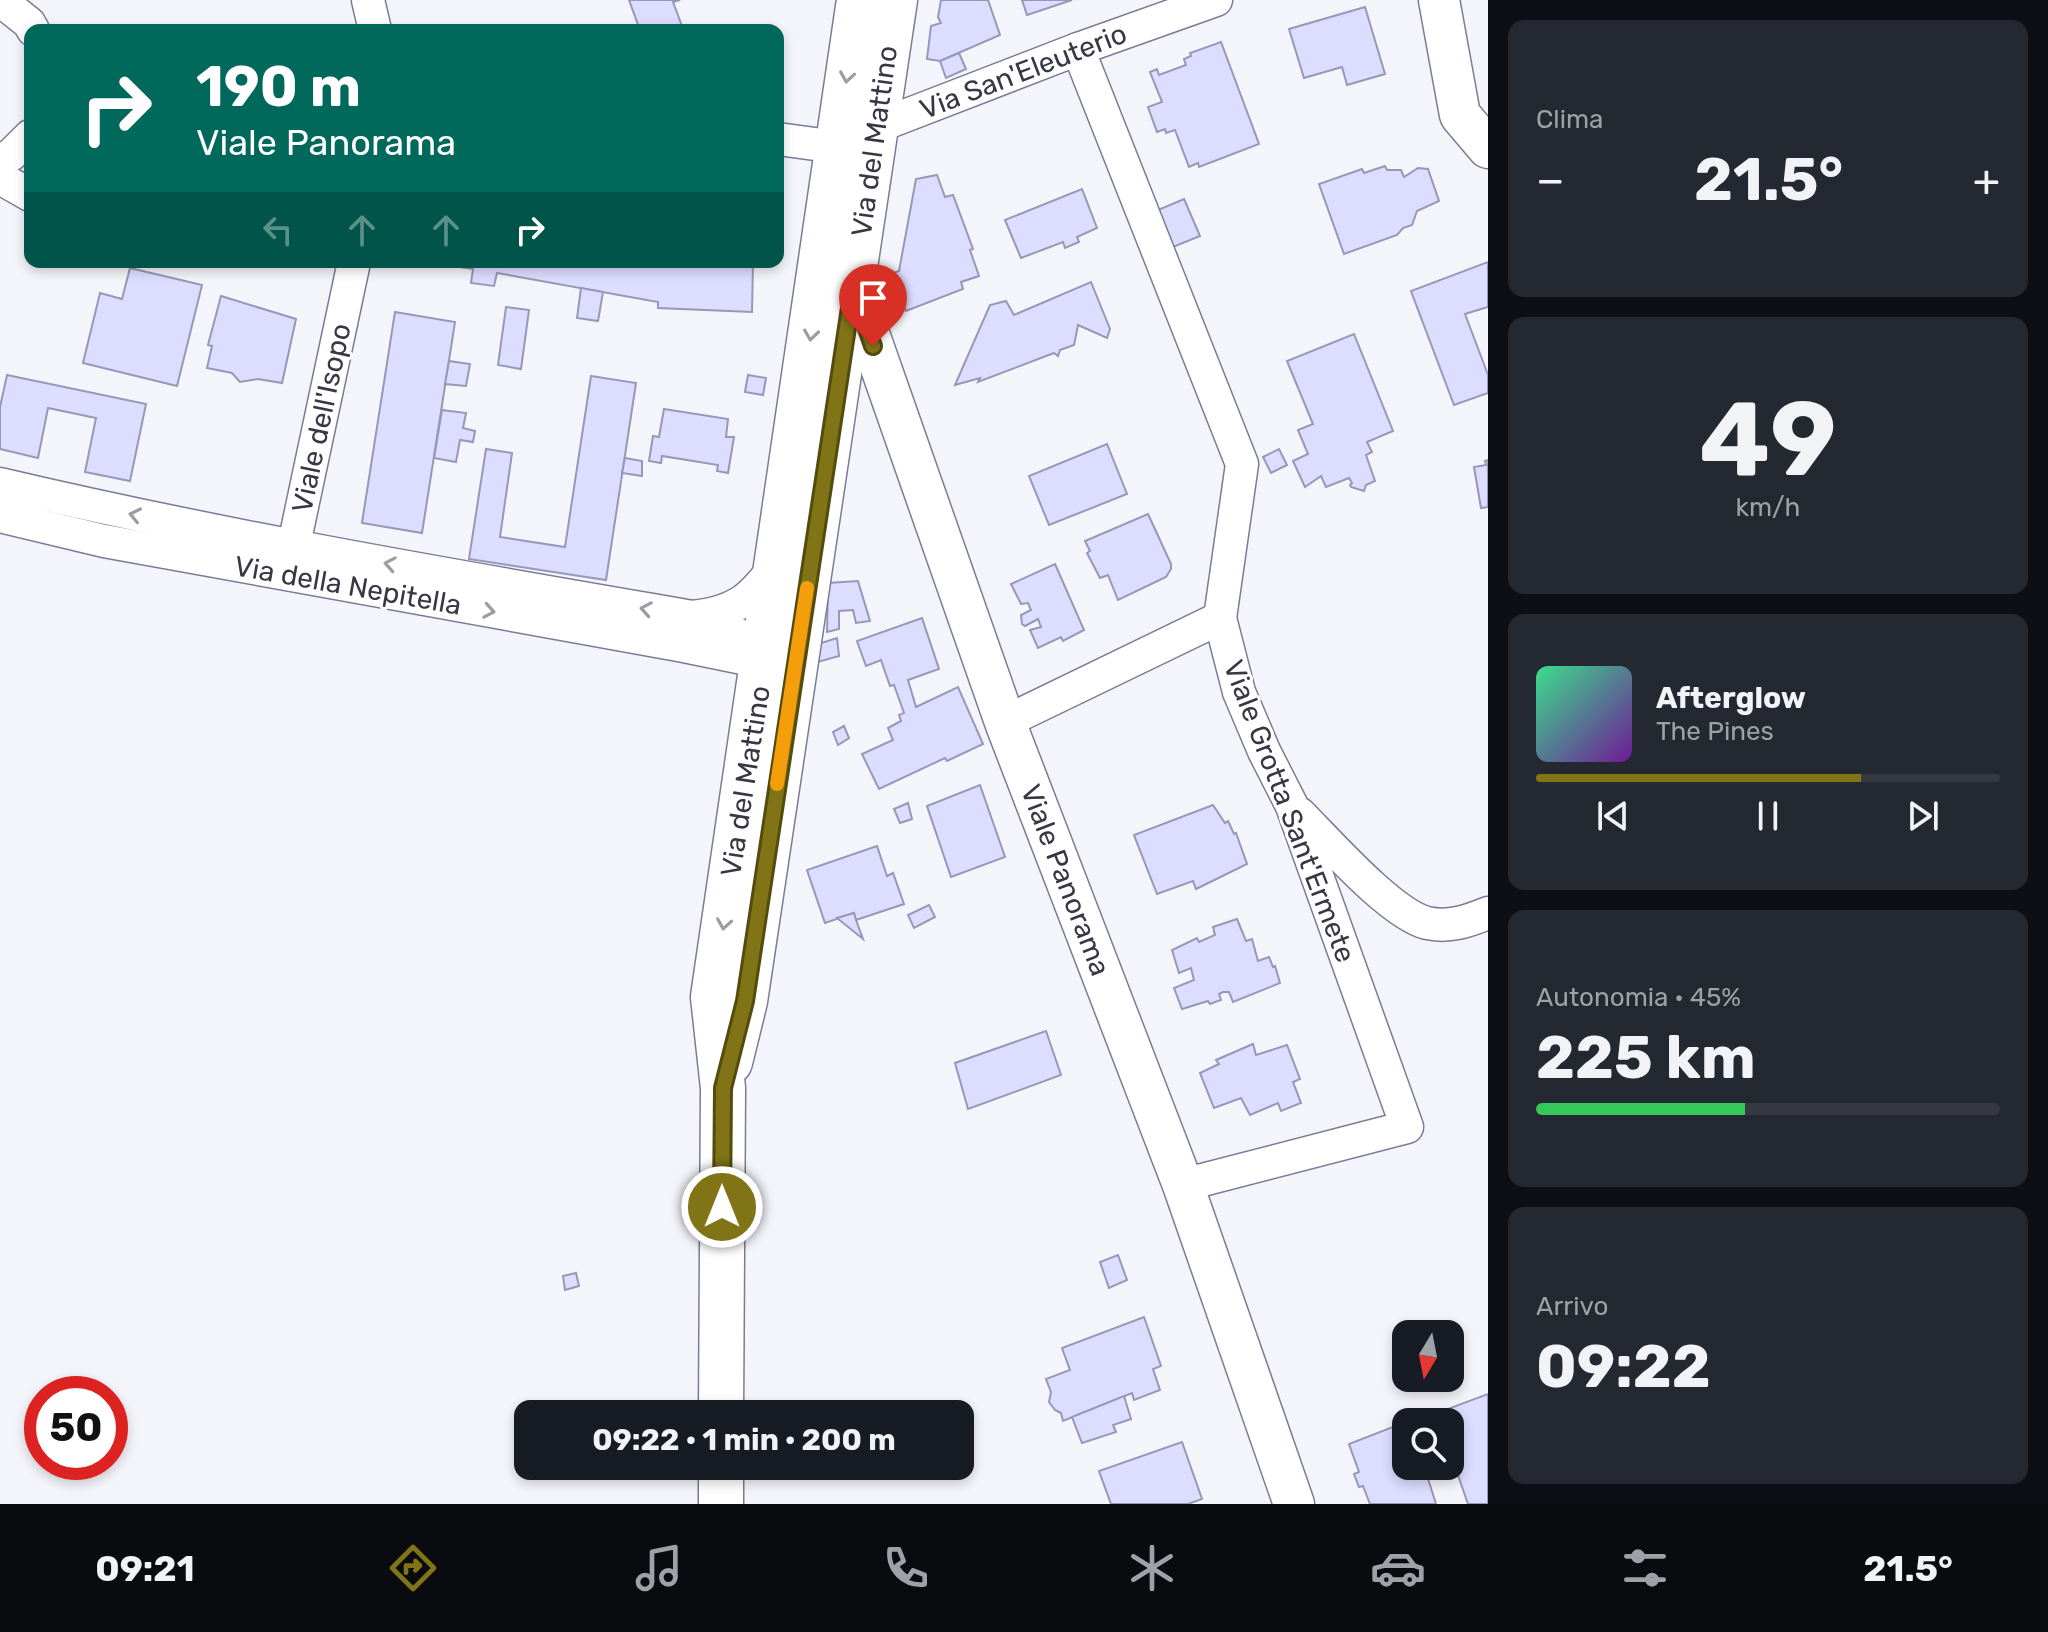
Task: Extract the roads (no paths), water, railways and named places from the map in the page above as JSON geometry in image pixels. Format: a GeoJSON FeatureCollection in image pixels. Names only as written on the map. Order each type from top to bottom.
{"type":"FeatureCollection","features":[{"type":"Feature","properties":{"kind":"main road","name":"Via del Mattino"},"geometry":{"type":"LineString","coordinates":[[723,1088],[745,1001],[779,666],[836,285],[837,147],[859,0]]}},
{"type":"Feature","properties":{"kind":"main road","name":"Via del Mattino"},"geometry":{"type":"LineString","coordinates":[[721,1400],[723,1088],[713,997],[755,716],[779,666],[777,564],[836,285],[876,127],[895,0]]}},
{"type":"Feature","properties":{"kind":"main road"},"geometry":{"type":"LineString","coordinates":[[721,1480],[721,1504]]}},
{"type":"Feature","properties":{"kind":"street"},"geometry":{"type":"LineString","coordinates":[[0,0],[30,24]]}},
{"type":"Feature","properties":{"kind":"street"},"geometry":{"type":"LineString","coordinates":[[368,0],[374,24]]}},
{"type":"Feature","properties":{"kind":"street","name":"Via San'Eleuterio"},"geometry":{"type":"LineString","coordinates":[[837,147],[876,127],[1216,0]]}},
{"type":"Feature","properties":{"kind":"street"},"geometry":{"type":"LineString","coordinates":[[1439,0],[1460,115],[1488,148]]}},
{"type":"Feature","properties":{"kind":"street","name":"Viale Grotta Sant'Ermete"},"geometry":{"type":"LineString","coordinates":[[1078,49],[1242,464],[1220,618],[1239,692],[1292,806],[1407,1127],[1183,1185]]}},
{"type":"Feature","properties":{"kind":"street"},"geometry":{"type":"LineString","coordinates":[[784,140],[837,147]]}},
{"type":"Feature","properties":{"kind":"street"},"geometry":{"type":"LineString","coordinates":[[0,160],[11,155],[24,142]]}},
{"type":"Feature","properties":{"kind":"street"},"geometry":{"type":"LineString","coordinates":[[0,178],[24,192]]}},
{"type":"Feature","properties":{"kind":"street","name":"Viale dell'Isopo"},"geometry":{"type":"LineString","coordinates":[[291,561],[353,268]]}},
{"type":"Feature","properties":{"kind":"street","name":"Viale Panorama"},"geometry":{"type":"LineString","coordinates":[[836,285],[1183,1185],[1294,1504]]}},
{"type":"Feature","properties":{"kind":"street","name":"Via della Nepitella"},"geometry":{"type":"LineString","coordinates":[[0,484],[108,510],[291,561],[779,666]]}},
{"type":"Feature","properties":{"kind":"street","name":"Via della Nepitella"},"geometry":{"type":"LineString","coordinates":[[0,516],[104,541],[291,561],[693,617],[741,636],[779,666]]}},
{"type":"Feature","properties":{"kind":"street","name":"Via della Nepitella"},"geometry":{"type":"LineString","coordinates":[[693,617],[719,614],[740,603],[759,588],[777,564]]}},
{"type":"Feature","properties":{"kind":"street"},"geometry":{"type":"LineString","coordinates":[[1005,722],[1220,618]]}},
{"type":"Feature","properties":{"kind":"street"},"geometry":{"type":"LineString","coordinates":[[696,648],[731,679],[755,716]]}},
{"type":"Feature","properties":{"kind":"street"},"geometry":{"type":"LineString","coordinates":[[1292,806],[1347,861],[1406,913],[1426,923],[1444,925],[1488,913]]}}]}
